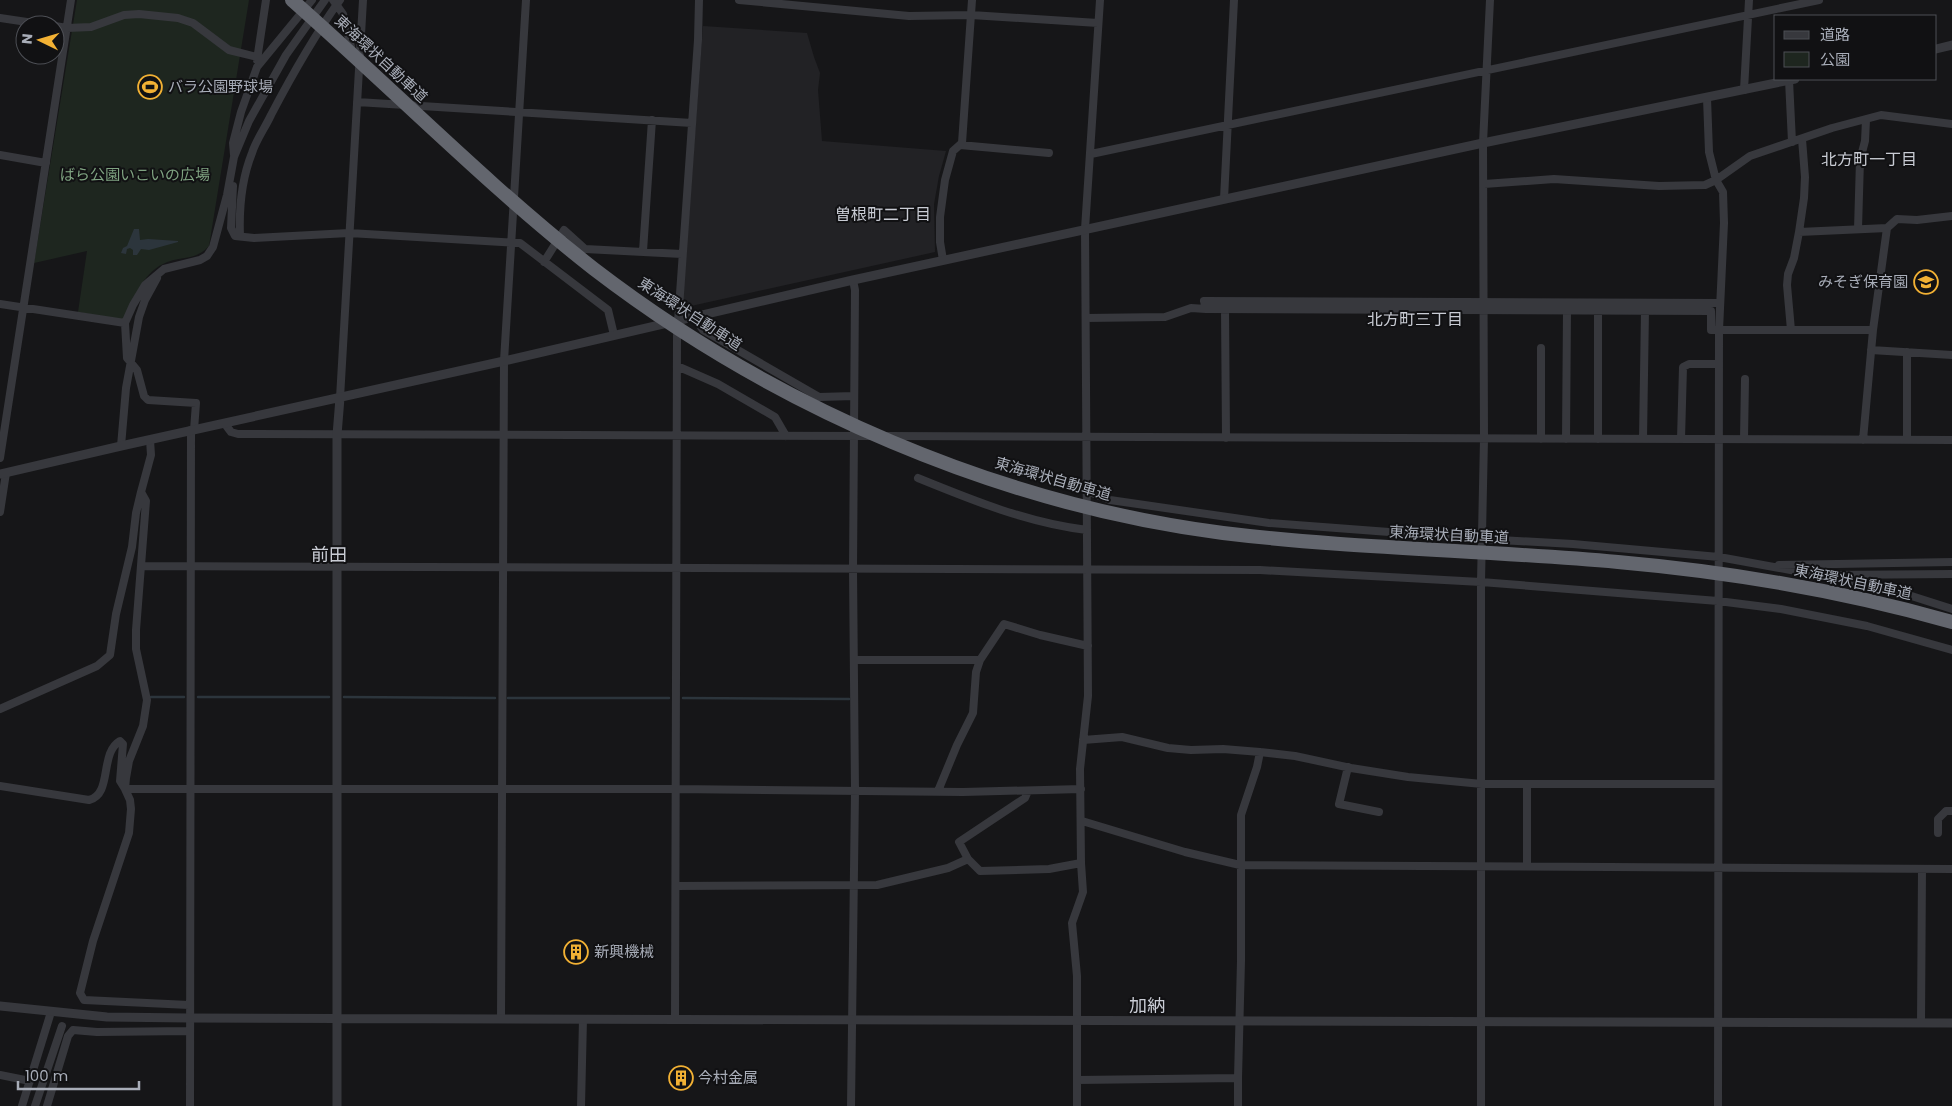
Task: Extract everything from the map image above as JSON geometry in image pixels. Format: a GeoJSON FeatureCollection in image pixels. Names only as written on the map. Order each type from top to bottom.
{"type":"FeatureCollection","features":[{"type":"Feature","properties":{"kind":"highway","name":"東海環状自動車道"},"geometry":{"type":"LineString","coordinates":[[292,0],[518,206],[610,280],[663,318],[729,360],[851,423],[919,453],[990,479],[1060,500],[1139,518],[1216,532],[1294,542],[1536,556],[1714,572],[1816,589],[1904,608],[1952,622]]}},
{"type":"Feature","properties":{"kind":"street"},"geometry":{"type":"LineString","coordinates":[[0,458],[71,0]]}},
{"type":"Feature","properties":{"kind":"street"},"geometry":{"type":"LineString","coordinates":[[234,157],[233,143],[235,135],[257,67],[266,0]]}},
{"type":"Feature","properties":{"kind":"street"},"geometry":{"type":"LineString","coordinates":[[257,67],[312,0]]}},
{"type":"Feature","properties":{"kind":"street"},"geometry":{"type":"LineString","coordinates":[[190,1106],[193,430],[196,403],[148,400],[144,396],[137,370],[127,358],[125,323],[145,285],[158,274],[164,269],[200,260],[210,252],[227,195],[234,157],[249,121],[286,55],[325,0]]}},
{"type":"Feature","properties":{"kind":"street"},"geometry":{"type":"LineString","coordinates":[[333,0],[341,11],[358,80]]}},
{"type":"Feature","properties":{"kind":"street"},"geometry":{"type":"LineString","coordinates":[[240,236],[244,189],[252,153],[316,34],[340,0]]}},
{"type":"Feature","properties":{"kind":"street"},"geometry":{"type":"LineString","coordinates":[[337,1106],[337,436],[363,0]]}},
{"type":"Feature","properties":{"kind":"street"},"geometry":{"type":"LineString","coordinates":[[501,1019],[504,362],[526,0]]}},
{"type":"Feature","properties":{"kind":"street"},"geometry":{"type":"LineString","coordinates":[[675,1020],[676,435],[678,320],[698,40],[699,0]]}},
{"type":"Feature","properties":{"kind":"street"},"geometry":{"type":"LineString","coordinates":[[739,0],[808,3],[909,16],[971,15],[1098,23]]}},
{"type":"Feature","properties":{"kind":"street"},"geometry":{"type":"LineString","coordinates":[[943,260],[940,242],[940,217],[945,180],[953,151],[962,142],[972,0]]}},
{"type":"Feature","properties":{"kind":"street"},"geometry":{"type":"LineString","coordinates":[[1076,1106],[1077,976],[1072,923],[1083,892],[1080,770],[1088,696],[1085,229],[1100,0]]}},
{"type":"Feature","properties":{"kind":"street"},"geometry":{"type":"LineString","coordinates":[[1224,199],[1234,0]]}},
{"type":"Feature","properties":{"kind":"street"},"geometry":{"type":"LineString","coordinates":[[1481,1106],[1481,582],[1484,439],[1483,143],[1490,0]]}},
{"type":"Feature","properties":{"kind":"street"},"geometry":{"type":"LineString","coordinates":[[1744,90],[1749,0]]}},
{"type":"Feature","properties":{"kind":"street"},"geometry":{"type":"LineString","coordinates":[[1091,154],[1820,0]]}},
{"type":"Feature","properties":{"kind":"street"},"geometry":{"type":"LineString","coordinates":[[67,28],[91,27],[124,15],[152,14],[178,18],[193,23],[229,50],[257,56]]}},
{"type":"Feature","properties":{"kind":"street"},"geometry":{"type":"LineString","coordinates":[[0,18],[15,20]]}},
{"type":"Feature","properties":{"kind":"street"},"geometry":{"type":"LineString","coordinates":[[1937,49],[1952,45]]}},
{"type":"Feature","properties":{"kind":"street"},"geometry":{"type":"LineString","coordinates":[[0,512],[3,473],[504,362],[693,316],[943,260],[1483,143],[1788,80]]}},
{"type":"Feature","properties":{"kind":"street"},"geometry":{"type":"LineString","coordinates":[[1792,80],[1792,142]]}},
{"type":"Feature","properties":{"kind":"street"},"geometry":{"type":"LineString","coordinates":[[1707,98],[1709,152],[1716,180],[1722,192],[1724,223],[1719,330],[1718,1106]]}},
{"type":"Feature","properties":{"kind":"street"},"geometry":{"type":"LineString","coordinates":[[357,102],[692,123]]}},
{"type":"Feature","properties":{"kind":"street"},"geometry":{"type":"LineString","coordinates":[[1484,184],[1554,179],[1684,187],[1705,185],[1716,180],[1750,156],[1832,128],[1882,115],[1952,124]]}},
{"type":"Feature","properties":{"kind":"street"},"geometry":{"type":"LineString","coordinates":[[643,251],[652,120]]}},
{"type":"Feature","properties":{"kind":"street"},"geometry":{"type":"LineString","coordinates":[[1858,229],[1860,160],[1865,141],[1866,120]]}},
{"type":"Feature","properties":{"kind":"street"},"geometry":{"type":"LineString","coordinates":[[1791,330],[1788,280],[1799,232],[1805,177],[1802,139]]}},
{"type":"Feature","properties":{"kind":"street"},"geometry":{"type":"LineString","coordinates":[[960,145],[1050,153]]}},
{"type":"Feature","properties":{"kind":"street"},"geometry":{"type":"LineString","coordinates":[[0,155],[46,163]]}},
{"type":"Feature","properties":{"kind":"street"},"geometry":{"type":"LineString","coordinates":[[231,169],[233,183],[231,228],[235,236],[254,238],[349,234],[520,243],[608,310],[614,335]]}},
{"type":"Feature","properties":{"kind":"street"},"geometry":{"type":"LineString","coordinates":[[1799,232],[1887,228],[1897,219],[1917,220],[1952,216]]}},
{"type":"Feature","properties":{"kind":"street"},"geometry":{"type":"LineString","coordinates":[[1863,440],[1873,330],[1887,228]]}},
{"type":"Feature","properties":{"kind":"street"},"geometry":{"type":"LineString","coordinates":[[544,262],[564,230],[586,249],[682,254]]}},
{"type":"Feature","properties":{"kind":"street"},"geometry":{"type":"LineString","coordinates":[[120,446],[124,403],[139,318],[145,300],[158,274]]}},
{"type":"Feature","properties":{"kind":"street"},"geometry":{"type":"LineString","coordinates":[[851,1106],[855,791],[853,570],[855,290],[853,280]]}},
{"type":"Feature","properties":{"kind":"street"},"geometry":{"type":"LineString","coordinates":[[1206,309],[1204,300],[1484,306],[1567,310],[1711,311],[1711,330],[1873,330]]}},
{"type":"Feature","properties":{"kind":"street"},"geometry":{"type":"LineString","coordinates":[[1086,318],[1166,317],[1191,308],[1720,303]]}},
{"type":"Feature","properties":{"kind":"street"},"geometry":{"type":"LineString","coordinates":[[0,304],[125,323]]}},
{"type":"Feature","properties":{"kind":"street"},"geometry":{"type":"LineString","coordinates":[[1225,309],[1226,438]]}},
{"type":"Feature","properties":{"kind":"street"},"geometry":{"type":"LineString","coordinates":[[1566,439],[1567,310]]}},
{"type":"Feature","properties":{"kind":"street"},"geometry":{"type":"LineString","coordinates":[[1598,310],[1598,439]]}},
{"type":"Feature","properties":{"kind":"street"},"geometry":{"type":"LineString","coordinates":[[1643,439],[1645,310]]}},
{"type":"Feature","properties":{"kind":"street"},"geometry":{"type":"LineString","coordinates":[[693,316],[703,330],[820,397],[854,396]]}},
{"type":"Feature","properties":{"kind":"street"},"geometry":{"type":"LineString","coordinates":[[1541,348],[1541,439]]}},
{"type":"Feature","properties":{"kind":"street"},"geometry":{"type":"LineString","coordinates":[[1871,350],[1952,355]]}},
{"type":"Feature","properties":{"kind":"street"},"geometry":{"type":"LineString","coordinates":[[1906,352],[1907,440]]}},
{"type":"Feature","properties":{"kind":"street"},"geometry":{"type":"LineString","coordinates":[[1681,439],[1683,367],[1689,364],[1719,364]]}},
{"type":"Feature","properties":{"kind":"street"},"geometry":{"type":"LineString","coordinates":[[677,366],[718,384],[775,417],[786,436]]}},
{"type":"Feature","properties":{"kind":"street"},"geometry":{"type":"LineString","coordinates":[[1744,439],[1745,379]]}},
{"type":"Feature","properties":{"kind":"street"},"geometry":{"type":"LineString","coordinates":[[225,424],[231,432],[238,434],[337,436],[676,435],[1952,440]]}},
{"type":"Feature","properties":{"kind":"street"},"geometry":{"type":"LineString","coordinates":[[0,709],[96,666],[110,655],[116,614],[132,548],[136,513],[151,456],[150,440]]}},
{"type":"Feature","properties":{"kind":"street"},"geometry":{"type":"LineString","coordinates":[[918,478],[983,504],[1062,527],[1087,530]]}},
{"type":"Feature","properties":{"kind":"street"},"geometry":{"type":"LineString","coordinates":[[1087,491],[1110,500],[1269,523],[1573,544],[1719,558],[1899,592],[1952,609]]}},
{"type":"Feature","properties":{"kind":"street"},"geometry":{"type":"LineString","coordinates":[[125,789],[129,761],[143,726],[147,700],[136,650],[146,500],[142,492]]}},
{"type":"Feature","properties":{"kind":"street"},"geometry":{"type":"LineString","coordinates":[[1762,565],[1952,562]]}},
{"type":"Feature","properties":{"kind":"street"},"geometry":{"type":"LineString","coordinates":[[142,566],[1260,570],[1481,582],[1718,601],[1781,609],[1867,626],[1952,650]]}},
{"type":"Feature","properties":{"kind":"street"},"geometry":{"type":"LineString","coordinates":[[1814,575],[1952,574]]}},
{"type":"Feature","properties":{"kind":"street"},"geometry":{"type":"LineString","coordinates":[[938,791],[973,713],[976,672],[980,660],[1004,624],[1040,636],[1088,646]]}},
{"type":"Feature","properties":{"kind":"street"},"geometry":{"type":"LineString","coordinates":[[854,660],[980,660]]}},
{"type":"Feature","properties":{"kind":"street"},"geometry":{"type":"LineString","coordinates":[[1083,740],[1122,737],[1168,748],[1260,752],[1295,756],[1348,768],[1408,777],[1482,784],[1718,784]]}},
{"type":"Feature","properties":{"kind":"street"},"geometry":{"type":"LineString","coordinates":[[0,786],[88,800],[95,799],[100,793],[108,757],[114,745],[120,741],[124,744],[120,781],[130,800],[128,833],[93,941],[80,993],[84,1000],[189,1005]]}},
{"type":"Feature","properties":{"kind":"street"},"geometry":{"type":"LineString","coordinates":[[1238,1106],[1241,815],[1260,752]]}},
{"type":"Feature","properties":{"kind":"street"},"geometry":{"type":"LineString","coordinates":[[1348,768],[1339,804],[1379,812]]}},
{"type":"Feature","properties":{"kind":"street"},"geometry":{"type":"LineString","coordinates":[[1527,784],[1527,866]]}},
{"type":"Feature","properties":{"kind":"street"},"geometry":{"type":"LineString","coordinates":[[125,789],[855,791],[1028,791],[1081,789]]}},
{"type":"Feature","properties":{"kind":"street"},"geometry":{"type":"LineString","coordinates":[[1028,791],[1025,798],[959,842],[968,859],[980,871],[1049,869],[1081,863]]}},
{"type":"Feature","properties":{"kind":"street"},"geometry":{"type":"LineString","coordinates":[[1938,833],[1938,819],[1946,811],[1952,811]]}},
{"type":"Feature","properties":{"kind":"street"},"geometry":{"type":"LineString","coordinates":[[1082,821],[1185,852],[1240,865],[1952,870]]}},
{"type":"Feature","properties":{"kind":"street"},"geometry":{"type":"LineString","coordinates":[[676,886],[877,885],[948,868],[968,859]]}},
{"type":"Feature","properties":{"kind":"street"},"geometry":{"type":"LineString","coordinates":[[1921,1023],[1922,869]]}},
{"type":"Feature","properties":{"kind":"street"},"geometry":{"type":"LineString","coordinates":[[0,1006],[107,1017],[189,1018],[1952,1023]]}},
{"type":"Feature","properties":{"kind":"street"},"geometry":{"type":"LineString","coordinates":[[22,1106],[51,1012]]}},
{"type":"Feature","properties":{"kind":"street"},"geometry":{"type":"LineString","coordinates":[[581,1106],[583,1019]]}},
{"type":"Feature","properties":{"kind":"street"},"geometry":{"type":"LineString","coordinates":[[35,1106],[62,1026]]}},
{"type":"Feature","properties":{"kind":"street"},"geometry":{"type":"LineString","coordinates":[[47,1106],[68,1036],[73,1030],[97,1032],[190,1031]]}},
{"type":"Feature","properties":{"kind":"street"},"geometry":{"type":"LineString","coordinates":[[0,1075],[30,1081]]}},
{"type":"Feature","properties":{"kind":"street"},"geometry":{"type":"LineString","coordinates":[[1077,1080],[1238,1078]]}},
{"type":"Feature","properties":{"kind":"shaded area"},"geometry":{"type":"Polygon","coordinates":[[[703,26],[807,33],[820,73],[818,90],[822,141],[946,151],[934,204],[935,252],[682,308],[703,26]]]}},
{"type":"Feature","properties":{"kind":"shaded area"},"geometry":{"type":"Polygon","coordinates":[[[134,229],[139,229],[140,240],[178,242],[149,250],[141,249],[137,255],[133,255],[133,250],[130,248],[127,249],[126,254],[121,253],[123,248],[127,246],[134,229]]]}},
{"type":"Feature","properties":{"kind":"green space","name":"ばら公園いこいの広場"},"geometry":{"type":"Polygon","coordinates":[[[77,0],[249,0],[209,246],[193,256],[163,264],[149,274],[139,288],[124,320],[78,312],[87,251],[34,263],[77,0]]]}},
{"type":"Feature","properties":{"kind":"waterway"},"geometry":{"type":"LineString","coordinates":[[151,697],[184,697]]}},
{"type":"Feature","properties":{"kind":"waterway"},"geometry":{"type":"LineString","coordinates":[[198,697],[329,697]]}},
{"type":"Feature","properties":{"kind":"waterway"},"geometry":{"type":"LineString","coordinates":[[344,697],[495,698]]}},
{"type":"Feature","properties":{"kind":"waterway"},"geometry":{"type":"LineString","coordinates":[[508,698],[669,698]]}},
{"type":"Feature","properties":{"kind":"waterway"},"geometry":{"type":"LineString","coordinates":[[683,698],[849,699]]}},
{"type":"Feature","properties":{"kind":"place","name":"バラ公園野球場"},"geometry":{"type":"Point","coordinates":[150,87]}},
{"type":"Feature","properties":{"kind":"place","name":"みそぎ保育園"},"geometry":{"type":"Point","coordinates":[1926,282]}},
{"type":"Feature","properties":{"kind":"place","name":"新興機械"},"geometry":{"type":"Point","coordinates":[576,952]}},
{"type":"Feature","properties":{"kind":"place","name":"今村金属"},"geometry":{"type":"Point","coordinates":[681,1078]}},
{"type":"Feature","properties":{"kind":"district","name":"北方町一丁目"},"geometry":{"type":"Point","coordinates":[1869,159]}},
{"type":"Feature","properties":{"kind":"district","name":"曽根町二丁目"},"geometry":{"type":"Point","coordinates":[883,214]}},
{"type":"Feature","properties":{"kind":"district","name":"北方町三丁目"},"geometry":{"type":"Point","coordinates":[1415,319]}},
{"type":"Feature","properties":{"kind":"district","name":"前田"},"geometry":{"type":"Point","coordinates":[329,555]}},
{"type":"Feature","properties":{"kind":"district","name":"加納"},"geometry":{"type":"Point","coordinates":[1147,1006]}}]}
